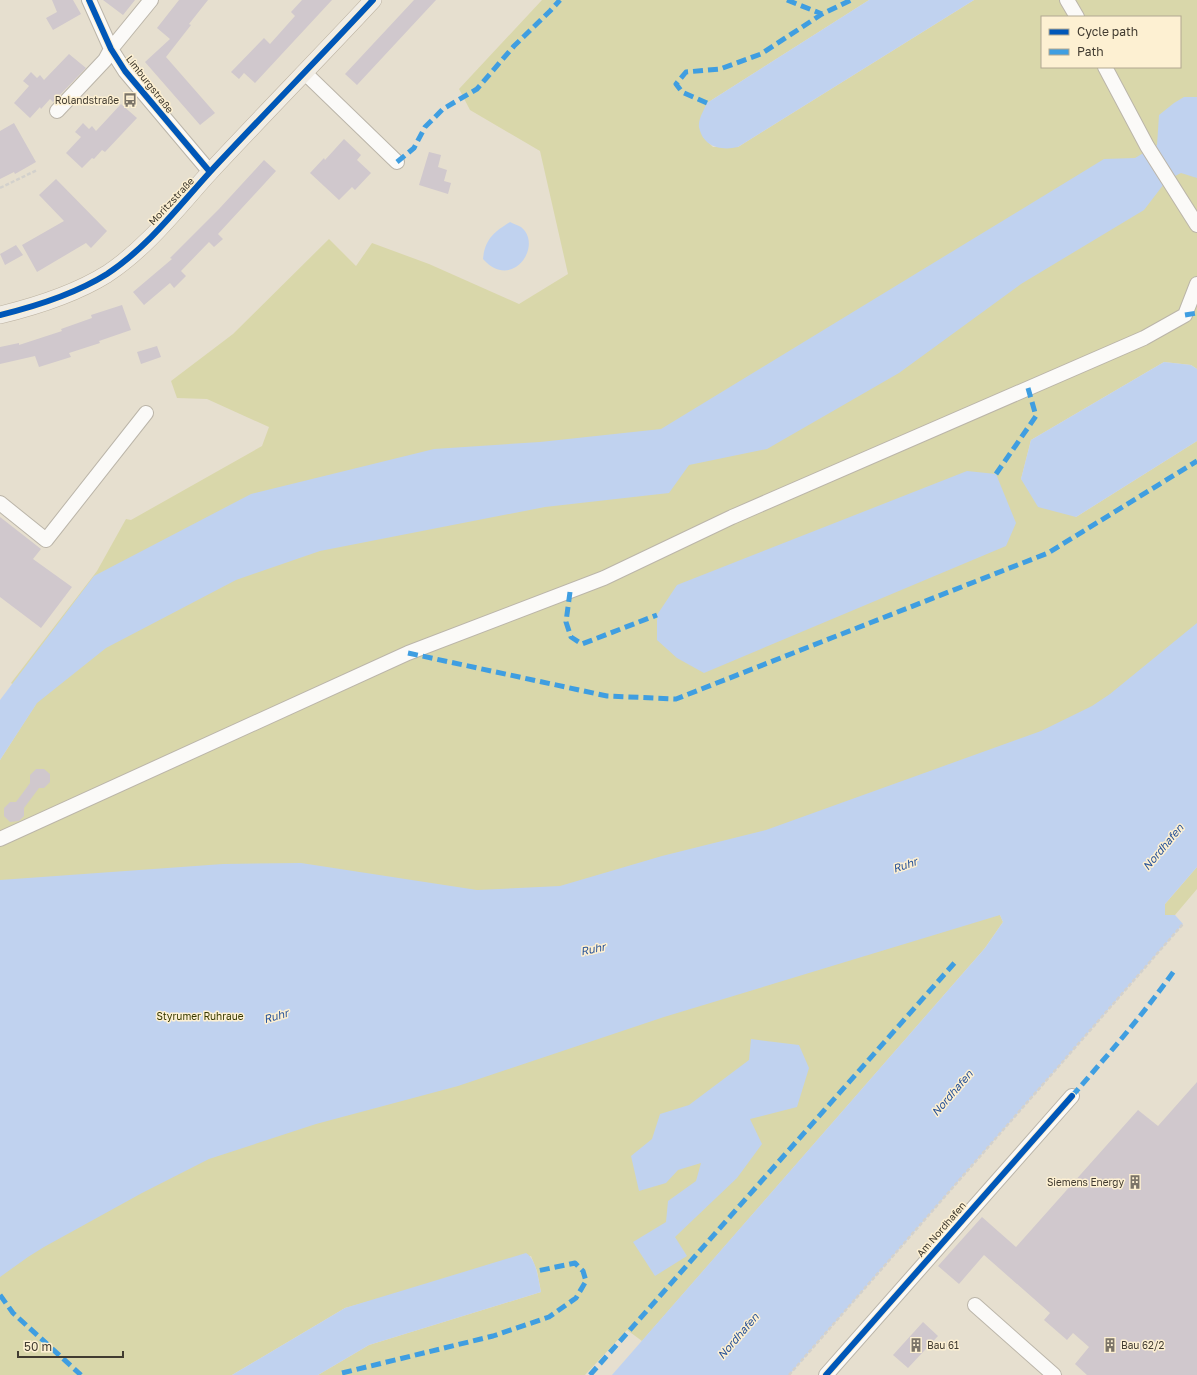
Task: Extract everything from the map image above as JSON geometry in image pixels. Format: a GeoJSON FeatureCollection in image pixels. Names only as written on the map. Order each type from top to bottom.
{"type":"FeatureCollection","features":[{"type":"Feature","properties":{"kind":"main road","name":"Moritzstraße"},"geometry":{"type":"LineString","coordinates":[[0,315],[32,307],[74,292],[107,274],[143,245],[373,0]]}},
{"type":"Feature","properties":{"kind":"street","name":"Limburgstraße"},"geometry":{"type":"LineString","coordinates":[[89,0],[111,49],[126,71],[210,172]]}},
{"type":"Feature","properties":{"kind":"street"},"geometry":{"type":"LineString","coordinates":[[57,111],[102,63],[111,49],[151,0]]}},
{"type":"Feature","properties":{"kind":"street"},"geometry":{"type":"LineString","coordinates":[[1067,0],[1076,16]]}},
{"type":"Feature","properties":{"kind":"street"},"geometry":{"type":"LineString","coordinates":[[1106,68],[1147,146],[1197,225]]}},
{"type":"Feature","properties":{"kind":"street"},"geometry":{"type":"LineString","coordinates":[[305,73],[397,162]]}},
{"type":"Feature","properties":{"kind":"street"},"geometry":{"type":"LineString","coordinates":[[0,839],[408,653],[604,578],[732,517],[1144,338],[1184,315],[1197,284]]}},
{"type":"Feature","properties":{"kind":"street"},"geometry":{"type":"LineString","coordinates":[[0,503],[46,540],[146,413]]}},
{"type":"Feature","properties":{"kind":"street","name":"Am Nordhafen"},"geometry":{"type":"LineString","coordinates":[[826,1375],[1072,1096]]}},
{"type":"Feature","properties":{"kind":"street"},"geometry":{"type":"LineString","coordinates":[[975,1305],[1054,1375]]}},
{"type":"Feature","properties":{"kind":"path"},"geometry":{"type":"LineString","coordinates":[[0,188],[37,170]]}},
{"type":"Feature","properties":{"kind":"path"},"geometry":{"type":"LineString","coordinates":[[789,1375],[1183,924]]}},
{"type":"Feature","properties":{"kind":"green space"},"geometry":{"type":"Polygon","coordinates":[[[542,0],[869,0],[707,103],[699,126],[704,138],[713,147],[738,147],[974,0],[1197,0],[1197,369],[1191,365],[1164,362],[1031,440],[1021,479],[1076,517],[1197,441],[1197,766],[1000,915],[1003,922],[985,948],[642,1341],[627,1330],[585,1375],[318,1375],[369,1345],[541,1292],[537,1271],[531,1256],[345,1308],[232,1375],[0,1375],[0,760],[36,704],[11,683],[97,571],[126,519],[131,520],[262,446],[269,427],[207,399],[177,398],[171,381],[233,334],[329,239],[356,266],[372,243],[429,264],[519,304],[568,274],[540,151],[470,110],[459,89],[542,0]]]}},
{"type":"Feature","properties":{"kind":"green space"},"geometry":{"type":"Polygon","coordinates":[[[1197,867],[1197,889],[1175,915],[1165,915],[1165,904],[1197,867]]]}},
{"type":"Feature","properties":{"kind":"water"},"geometry":{"type":"Polygon","coordinates":[[[869,0],[974,0],[738,147],[719,148],[704,139],[701,134],[699,124],[700,118],[707,103],[869,0]]]}},
{"type":"Feature","properties":{"kind":"water"},"geometry":{"type":"Polygon","coordinates":[[[1184,97],[1197,97],[1197,178],[1181,173],[1167,180],[1144,210],[1021,284],[899,373],[767,449],[689,465],[669,493],[545,507],[320,551],[236,580],[106,648],[37,703],[0,760],[0,700],[94,576],[251,494],[434,449],[540,442],[661,429],[1104,159],[1135,158],[1157,145],[1159,115],[1184,97]]]}},
{"type":"Feature","properties":{"kind":"water"},"geometry":{"type":"Polygon","coordinates":[[[510,222],[521,227],[527,235],[529,244],[527,254],[522,262],[514,268],[504,270],[494,268],[483,259],[486,246],[491,237],[499,229],[510,222]]]}},
{"type":"Feature","properties":{"kind":"water"},"geometry":{"type":"Polygon","coordinates":[[[1164,362],[1191,365],[1197,369],[1197,441],[1076,517],[1038,507],[1021,479],[1031,440],[1164,362]]]}},
{"type":"Feature","properties":{"kind":"water"},"geometry":{"type":"Polygon","coordinates":[[[967,471],[996,474],[1016,523],[1006,546],[704,673],[677,658],[657,640],[657,615],[677,585],[967,471]]]}},
{"type":"Feature","properties":{"kind":"water","name":"Styrumer Ruhraue"},"geometry":{"type":"Polygon","coordinates":[[[1197,623],[1197,867],[1165,904],[1165,915],[1175,915],[1183,924],[789,1375],[612,1375],[985,948],[1003,922],[1000,915],[664,1017],[458,1086],[316,1124],[209,1159],[142,1193],[44,1247],[0,1277],[0,880],[223,864],[301,863],[477,890],[560,886],[662,856],[766,830],[1041,731],[1092,706],[1110,694],[1197,623]]]}},
{"type":"Feature","properties":{"kind":"water"},"geometry":{"type":"Polygon","coordinates":[[[751,1039],[799,1045],[809,1068],[797,1107],[750,1119],[762,1144],[737,1178],[675,1237],[687,1256],[655,1276],[633,1242],[666,1222],[668,1201],[696,1181],[701,1163],[678,1170],[666,1183],[639,1191],[631,1156],[652,1139],[660,1114],[689,1105],[749,1060],[751,1039]]]}},
{"type":"Feature","properties":{"kind":"water"},"geometry":{"type":"Polygon","coordinates":[[[526,1253],[533,1260],[535,1265],[541,1292],[369,1345],[318,1375],[232,1375],[345,1308],[526,1253]]]}},
{"type":"Feature","properties":{"kind":"building"},"geometry":{"type":"Polygon","coordinates":[[[52,0],[73,0],[81,14],[53,30],[46,18],[57,12],[52,0]]]}},
{"type":"Feature","properties":{"kind":"building"},"geometry":{"type":"Polygon","coordinates":[[[103,0],[135,0],[123,15],[103,0]]]}},
{"type":"Feature","properties":{"kind":"building"},"geometry":{"type":"Polygon","coordinates":[[[179,0],[208,0],[166,57],[215,113],[200,125],[145,62],[170,39],[157,28],[179,0]]]}},
{"type":"Feature","properties":{"kind":"building"},"geometry":{"type":"Polygon","coordinates":[[[302,0],[332,0],[255,83],[244,73],[239,79],[231,72],[264,38],[270,44],[295,16],[291,12],[302,0]]]}},
{"type":"Feature","properties":{"kind":"building"},"geometry":{"type":"Polygon","coordinates":[[[414,0],[436,0],[357,85],[345,74],[414,0]]]}},
{"type":"Feature","properties":{"kind":"building"},"geometry":{"type":"Polygon","coordinates":[[[69,54],[86,68],[53,102],[50,99],[30,118],[14,103],[29,86],[23,81],[31,72],[37,78],[40,75],[44,80],[69,54]]]}},
{"type":"Feature","properties":{"kind":"building"},"geometry":{"type":"Polygon","coordinates":[[[121,104],[137,118],[105,152],[102,150],[94,159],[92,158],[82,168],[66,153],[81,137],[75,132],[83,123],[89,129],[92,126],[96,131],[121,104]]]}},
{"type":"Feature","properties":{"kind":"building"},"geometry":{"type":"Polygon","coordinates":[[[14,123],[36,162],[15,174],[14,172],[0,179],[0,131],[14,123]]]}},
{"type":"Feature","properties":{"kind":"building"},"geometry":{"type":"Polygon","coordinates":[[[344,139],[361,155],[357,160],[371,173],[355,190],[352,187],[339,200],[310,173],[324,158],[325,160],[344,139]]]}},
{"type":"Feature","properties":{"kind":"building"},"geometry":{"type":"Polygon","coordinates":[[[429,152],[441,155],[438,167],[447,170],[444,181],[451,183],[448,194],[419,185],[429,152]]]}},
{"type":"Feature","properties":{"kind":"building"},"geometry":{"type":"Polygon","coordinates":[[[264,160],[276,171],[218,234],[223,239],[214,247],[209,242],[181,271],[186,276],[174,288],[170,283],[144,305],[133,292],[172,259],[170,258],[219,209],[264,160]]]}},
{"type":"Feature","properties":{"kind":"building"},"geometry":{"type":"Polygon","coordinates":[[[56,179],[107,231],[91,248],[86,243],[37,272],[22,245],[64,221],[39,195],[56,179]]]}},
{"type":"Feature","properties":{"kind":"building"},"geometry":{"type":"Polygon","coordinates":[[[16,245],[23,255],[5,265],[0,254],[16,245]]]}},
{"type":"Feature","properties":{"kind":"building"},"geometry":{"type":"Polygon","coordinates":[[[122,305],[131,330],[99,341],[100,343],[69,353],[71,357],[39,367],[35,356],[0,364],[0,347],[19,343],[19,345],[62,331],[61,329],[92,318],[91,315],[122,305]]]}},
{"type":"Feature","properties":{"kind":"building"},"geometry":{"type":"Polygon","coordinates":[[[157,346],[161,357],[141,364],[137,352],[157,346]]]}},
{"type":"Feature","properties":{"kind":"building"},"geometry":{"type":"Polygon","coordinates":[[[0,517],[41,549],[33,559],[72,587],[41,628],[0,597],[0,517]]]}},
{"type":"Feature","properties":{"kind":"building"},"geometry":{"type":"Polygon","coordinates":[[[36,769],[44,769],[50,774],[50,782],[44,788],[39,788],[24,808],[24,816],[19,821],[10,822],[4,816],[4,808],[10,802],[16,802],[30,783],[30,775],[36,769]]]}},
{"type":"Feature","properties":{"kind":"building","name":"Siemens Energy"},"geometry":{"type":"Polygon","coordinates":[[[1197,1082],[1197,1375],[1087,1375],[1075,1364],[1089,1347],[1073,1333],[1067,1340],[1044,1320],[1050,1313],[984,1255],[959,1284],[938,1266],[982,1217],[1016,1247],[1138,1110],[1158,1126],[1197,1082]]]}},
{"type":"Feature","properties":{"kind":"building","name":"Bau 61"},"geometry":{"type":"Polygon","coordinates":[[[923,1322],[938,1336],[908,1368],[893,1355],[923,1322]]]}},
{"type":"Feature","properties":{"kind":"marked path"},"geometry":{"type":"LineString","coordinates":[[397,162],[414,148],[425,127],[443,109],[477,89],[514,46],[560,0]]}},
{"type":"Feature","properties":{"kind":"marked path"},"geometry":{"type":"LineString","coordinates":[[787,0],[822,14]]}},
{"type":"Feature","properties":{"kind":"marked path"},"geometry":{"type":"LineString","coordinates":[[707,103],[682,92],[676,84],[686,72],[720,69],[761,54],[822,14],[851,0]]}},
{"type":"Feature","properties":{"kind":"marked path"},"geometry":{"type":"LineString","coordinates":[[1185,315],[1197,313]]}},
{"type":"Feature","properties":{"kind":"marked path"},"geometry":{"type":"LineString","coordinates":[[996,474],[1036,416],[1028,388]]}},
{"type":"Feature","properties":{"kind":"marked path"},"geometry":{"type":"LineString","coordinates":[[408,653],[607,696],[676,699],[1048,553],[1197,461]]}},
{"type":"Feature","properties":{"kind":"marked path"},"geometry":{"type":"LineString","coordinates":[[570,592],[566,622],[571,637],[582,644],[657,615]]}},
{"type":"Feature","properties":{"kind":"marked path"},"geometry":{"type":"LineString","coordinates":[[590,1375],[957,960]]}},
{"type":"Feature","properties":{"kind":"marked path"},"geometry":{"type":"LineString","coordinates":[[1072,1096],[1137,1019],[1174,971]]}},
{"type":"Feature","properties":{"kind":"marked path"},"geometry":{"type":"LineString","coordinates":[[342,1373],[493,1336],[549,1317],[576,1298],[586,1281],[583,1271],[575,1263],[537,1271]]}},
{"type":"Feature","properties":{"kind":"marked path"},"geometry":{"type":"LineString","coordinates":[[0,1295],[13,1313],[81,1375]]}},
{"type":"Feature","properties":{"kind":"cycle path"},"geometry":{"type":"LineString","coordinates":[[89,0],[111,49],[125,71],[210,172]]}},
{"type":"Feature","properties":{"kind":"cycle path"},"geometry":{"type":"LineString","coordinates":[[0,315],[28,308],[82,288],[107,274],[136,252],[373,0]]}},
{"type":"Feature","properties":{"kind":"cycle path"},"geometry":{"type":"LineString","coordinates":[[826,1375],[1072,1096]]}},
{"type":"Feature","properties":{"kind":"place","name":"Rolandstraße"},"geometry":{"type":"Point","coordinates":[130,100]}},
{"type":"Feature","properties":{"kind":"place","name":"Siemens Energy"},"geometry":{"type":"Point","coordinates":[1135,1182]}},
{"type":"Feature","properties":{"kind":"place","name":"Bau 61"},"geometry":{"type":"Point","coordinates":[916,1345]}},
{"type":"Feature","properties":{"kind":"place","name":"Bau 62/2"},"geometry":{"type":"Point","coordinates":[1110,1345]}},
{"type":"Feature","properties":{"kind":"water label","name":"Nordhafen"},"geometry":{"type":"Point","coordinates":[1163,847]}},
{"type":"Feature","properties":{"kind":"water label","name":"Ruhr"},"geometry":{"type":"Point","coordinates":[905,865]}},
{"type":"Feature","properties":{"kind":"water label","name":"Ruhr"},"geometry":{"type":"Point","coordinates":[593,949]}},
{"type":"Feature","properties":{"kind":"water label","name":"Ruhr"},"geometry":{"type":"Point","coordinates":[276,1016]}},
{"type":"Feature","properties":{"kind":"water label","name":"Nordhafen"},"geometry":{"type":"Point","coordinates":[952,1093]}},
{"type":"Feature","properties":{"kind":"water label","name":"Nordhafen"},"geometry":{"type":"Point","coordinates":[738,1336]}}]}
